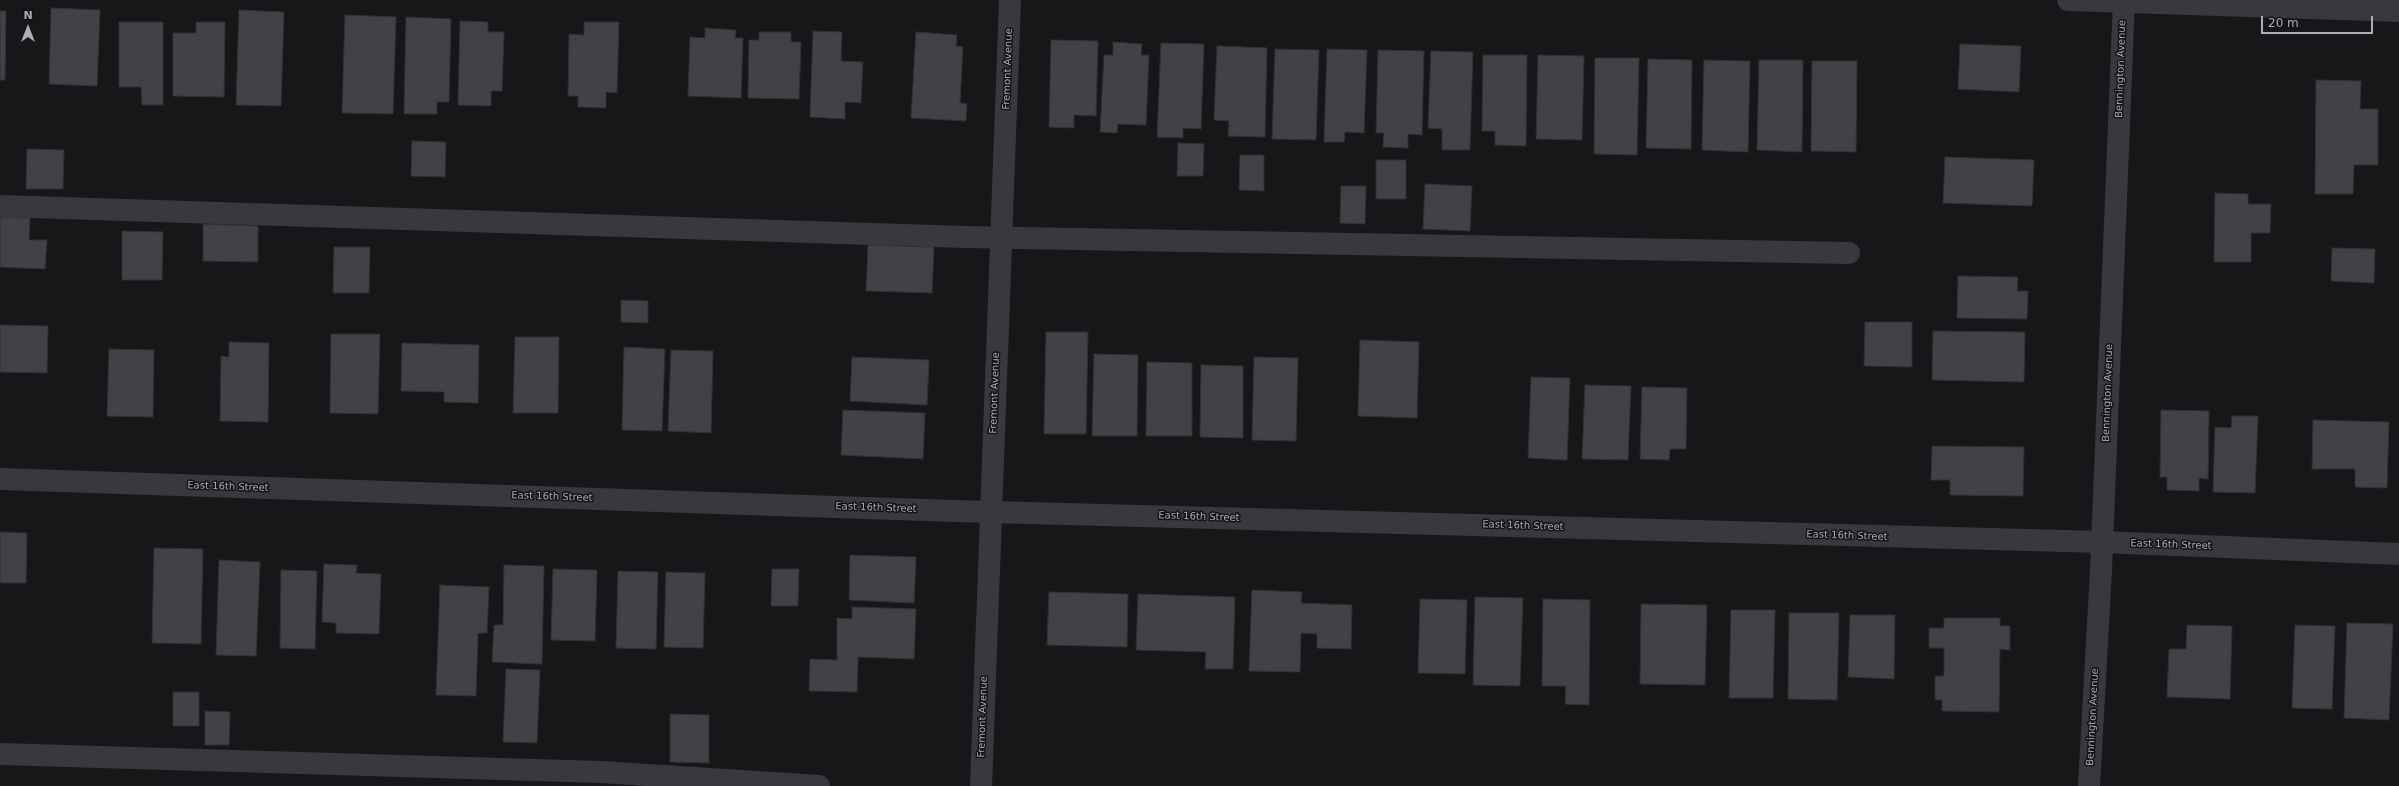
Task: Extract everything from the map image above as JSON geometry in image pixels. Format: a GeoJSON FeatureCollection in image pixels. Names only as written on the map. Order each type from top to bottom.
{"type":"FeatureCollection","features":[{"type":"Feature","properties":{"kind":"street","name":"Fremont Avenue"},"geometry":{"type":"LineString","coordinates":[[981,786],[1010,0]]}},
{"type":"Feature","properties":{"kind":"street"},"geometry":{"type":"LineString","coordinates":[[2068,0],[2399,11]]}},
{"type":"Feature","properties":{"kind":"street","name":"Bennington Avenue"},"geometry":{"type":"LineString","coordinates":[[2089,786],[2102,542],[2124,1]]}},
{"type":"Feature","properties":{"kind":"street"},"geometry":{"type":"LineString","coordinates":[[0,206],[1001,238],[1849,253]]}},
{"type":"Feature","properties":{"kind":"street","name":"East 16th Street"},"geometry":{"type":"LineString","coordinates":[[0,479],[991,511],[2102,542],[2399,554]]}},
{"type":"Feature","properties":{"kind":"street"},"geometry":{"type":"LineString","coordinates":[[0,754],[601,772],[819,786]]}},
{"type":"Feature","properties":{"kind":"building"},"geometry":{"type":"Polygon","coordinates":[[[51,8],[100,10],[97,86],[49,84],[51,8]]]}},
{"type":"Feature","properties":{"kind":"building"},"geometry":{"type":"Polygon","coordinates":[[[239,10],[284,12],[281,106],[236,105],[239,10]]]}},
{"type":"Feature","properties":{"kind":"building"},"geometry":{"type":"Polygon","coordinates":[[[0,11],[6,11],[5,80],[0,80],[0,11]]]}},
{"type":"Feature","properties":{"kind":"building"},"geometry":{"type":"Polygon","coordinates":[[[345,15],[396,17],[393,114],[342,113],[345,15]]]}},
{"type":"Feature","properties":{"kind":"building"},"geometry":{"type":"Polygon","coordinates":[[[406,17],[451,19],[449,102],[437,102],[437,114],[404,114],[406,17]]]}},
{"type":"Feature","properties":{"kind":"building"},"geometry":{"type":"Polygon","coordinates":[[[460,21],[488,22],[488,32],[504,32],[502,91],[491,91],[491,106],[458,105],[460,21]]]}},
{"type":"Feature","properties":{"kind":"building"},"geometry":{"type":"Polygon","coordinates":[[[119,22],[163,22],[163,105],[142,105],[141,87],[119,87],[119,22]]]}},
{"type":"Feature","properties":{"kind":"building"},"geometry":{"type":"Polygon","coordinates":[[[196,22],[225,22],[224,97],[173,96],[173,33],[196,33],[196,22]]]}},
{"type":"Feature","properties":{"kind":"building"},"geometry":{"type":"Polygon","coordinates":[[[584,22],[619,22],[617,93],[606,92],[606,108],[578,107],[578,96],[568,96],[569,34],[584,35],[584,22]]]}},
{"type":"Feature","properties":{"kind":"building"},"geometry":{"type":"Polygon","coordinates":[[[705,28],[736,30],[735,38],[743,38],[741,98],[688,96],[690,37],[705,38],[705,28]]]}},
{"type":"Feature","properties":{"kind":"building"},"geometry":{"type":"Polygon","coordinates":[[[813,31],[842,32],[841,61],[863,62],[861,103],[845,102],[845,119],[810,117],[813,31]]]}},
{"type":"Feature","properties":{"kind":"building"},"geometry":{"type":"Polygon","coordinates":[[[759,32],[791,32],[791,42],[801,42],[799,99],[748,98],[749,40],[759,40],[759,32]]]}},
{"type":"Feature","properties":{"kind":"building"},"geometry":{"type":"Polygon","coordinates":[[[916,32],[957,35],[956,46],[963,47],[960,103],[967,104],[966,121],[911,118],[916,32]]]}},
{"type":"Feature","properties":{"kind":"building"},"geometry":{"type":"Polygon","coordinates":[[[1051,40],[1098,41],[1096,116],[1074,115],[1074,128],[1049,127],[1051,40]]]}},
{"type":"Feature","properties":{"kind":"building"},"geometry":{"type":"Polygon","coordinates":[[[1113,42],[1142,44],[1141,55],[1149,55],[1146,125],[1118,124],[1117,133],[1100,132],[1104,55],[1113,55],[1113,42]]]}},
{"type":"Feature","properties":{"kind":"building"},"geometry":{"type":"Polygon","coordinates":[[[1161,43],[1204,44],[1201,129],[1183,128],[1183,138],[1157,137],[1161,43]]]}},
{"type":"Feature","properties":{"kind":"building"},"geometry":{"type":"Polygon","coordinates":[[[1960,44],[2021,46],[2019,92],[1958,89],[1960,44]]]}},
{"type":"Feature","properties":{"kind":"building"},"geometry":{"type":"Polygon","coordinates":[[[1217,46],[1267,48],[1265,137],[1228,136],[1229,121],[1214,120],[1217,46]]]}},
{"type":"Feature","properties":{"kind":"building"},"geometry":{"type":"Polygon","coordinates":[[[1275,49],[1319,50],[1316,140],[1272,139],[1275,49]]]}},
{"type":"Feature","properties":{"kind":"building"},"geometry":{"type":"Polygon","coordinates":[[[1327,49],[1367,50],[1364,133],[1345,132],[1344,142],[1324,142],[1327,49]]]}},
{"type":"Feature","properties":{"kind":"building"},"geometry":{"type":"Polygon","coordinates":[[[1378,50],[1424,51],[1422,135],[1408,134],[1408,148],[1383,147],[1384,133],[1376,133],[1378,50]]]}},
{"type":"Feature","properties":{"kind":"building"},"geometry":{"type":"Polygon","coordinates":[[[1431,51],[1473,52],[1470,150],[1442,150],[1442,129],[1428,128],[1431,51]]]}},
{"type":"Feature","properties":{"kind":"building"},"geometry":{"type":"Polygon","coordinates":[[[1483,55],[1527,55],[1526,146],[1495,145],[1495,131],[1482,131],[1483,55]]]}},
{"type":"Feature","properties":{"kind":"building"},"geometry":{"type":"Polygon","coordinates":[[[1538,55],[1584,56],[1582,140],[1536,139],[1538,55]]]}},
{"type":"Feature","properties":{"kind":"building"},"geometry":{"type":"Polygon","coordinates":[[[1595,58],[1639,58],[1637,155],[1594,154],[1595,58]]]}},
{"type":"Feature","properties":{"kind":"building"},"geometry":{"type":"Polygon","coordinates":[[[1648,59],[1692,60],[1691,149],[1646,148],[1648,59]]]}},
{"type":"Feature","properties":{"kind":"building"},"geometry":{"type":"Polygon","coordinates":[[[1704,60],[1750,61],[1748,152],[1702,150],[1704,60]]]}},
{"type":"Feature","properties":{"kind":"building"},"geometry":{"type":"Polygon","coordinates":[[[1759,60],[1803,60],[1802,152],[1757,150],[1759,60]]]}},
{"type":"Feature","properties":{"kind":"building"},"geometry":{"type":"Polygon","coordinates":[[[1812,61],[1857,61],[1856,152],[1811,151],[1812,61]]]}},
{"type":"Feature","properties":{"kind":"building"},"geometry":{"type":"Polygon","coordinates":[[[2316,80],[2361,81],[2360,109],[2378,109],[2378,165],[2354,165],[2353,194],[2315,194],[2316,80]]]}},
{"type":"Feature","properties":{"kind":"building"},"geometry":{"type":"Polygon","coordinates":[[[412,141],[446,142],[445,177],[411,176],[412,141]]]}},
{"type":"Feature","properties":{"kind":"building"},"geometry":{"type":"Polygon","coordinates":[[[1178,143],[1204,144],[1203,176],[1177,176],[1178,143]]]}},
{"type":"Feature","properties":{"kind":"building"},"geometry":{"type":"Polygon","coordinates":[[[27,149],[64,150],[63,189],[26,189],[27,149]]]}},
{"type":"Feature","properties":{"kind":"building"},"geometry":{"type":"Polygon","coordinates":[[[1240,155],[1264,155],[1264,191],[1239,190],[1240,155]]]}},
{"type":"Feature","properties":{"kind":"building"},"geometry":{"type":"Polygon","coordinates":[[[1945,157],[2034,160],[2032,206],[1943,203],[1945,157]]]}},
{"type":"Feature","properties":{"kind":"building"},"geometry":{"type":"Polygon","coordinates":[[[1376,160],[1406,160],[1406,199],[1376,199],[1376,160]]]}},
{"type":"Feature","properties":{"kind":"building"},"geometry":{"type":"Polygon","coordinates":[[[1425,184],[1472,186],[1470,231],[1423,229],[1425,184]]]}},
{"type":"Feature","properties":{"kind":"building"},"geometry":{"type":"Polygon","coordinates":[[[1341,186],[1366,186],[1365,224],[1340,223],[1341,186]]]}},
{"type":"Feature","properties":{"kind":"building"},"geometry":{"type":"Polygon","coordinates":[[[2215,193],[2248,194],[2248,204],[2271,204],[2270,233],[2251,233],[2251,262],[2214,262],[2215,193]]]}},
{"type":"Feature","properties":{"kind":"building"},"geometry":{"type":"Polygon","coordinates":[[[0,217],[30,218],[29,240],[47,240],[45,269],[0,267],[0,217]]]}},
{"type":"Feature","properties":{"kind":"building"},"geometry":{"type":"Polygon","coordinates":[[[203,224],[258,226],[258,262],[203,261],[203,224]]]}},
{"type":"Feature","properties":{"kind":"building"},"geometry":{"type":"Polygon","coordinates":[[[122,231],[163,232],[162,280],[122,280],[122,231]]]}},
{"type":"Feature","properties":{"kind":"building"},"geometry":{"type":"Polygon","coordinates":[[[868,245],[934,247],[932,293],[866,291],[868,245]]]}},
{"type":"Feature","properties":{"kind":"building"},"geometry":{"type":"Polygon","coordinates":[[[334,247],[370,247],[369,293],[333,293],[334,247]]]}},
{"type":"Feature","properties":{"kind":"building"},"geometry":{"type":"Polygon","coordinates":[[[2332,248],[2375,249],[2374,283],[2331,281],[2332,248]]]}},
{"type":"Feature","properties":{"kind":"building"},"geometry":{"type":"Polygon","coordinates":[[[1958,276],[2018,277],[2017,291],[2028,291],[2027,319],[1957,318],[1958,276]]]}},
{"type":"Feature","properties":{"kind":"building"},"geometry":{"type":"Polygon","coordinates":[[[621,300],[648,301],[648,323],[621,322],[621,300]]]}},
{"type":"Feature","properties":{"kind":"building"},"geometry":{"type":"Polygon","coordinates":[[[1865,322],[1912,322],[1912,367],[1864,366],[1865,322]]]}},
{"type":"Feature","properties":{"kind":"building"},"geometry":{"type":"Polygon","coordinates":[[[0,325],[48,326],[47,373],[0,372],[0,325]]]}},
{"type":"Feature","properties":{"kind":"building"},"geometry":{"type":"Polygon","coordinates":[[[1933,331],[2025,332],[2024,382],[1932,380],[1933,331]]]}},
{"type":"Feature","properties":{"kind":"building"},"geometry":{"type":"Polygon","coordinates":[[[1046,332],[1088,332],[1086,434],[1044,434],[1046,332]]]}},
{"type":"Feature","properties":{"kind":"building"},"geometry":{"type":"Polygon","coordinates":[[[331,334],[380,334],[378,414],[330,413],[331,334]]]}},
{"type":"Feature","properties":{"kind":"building"},"geometry":{"type":"Polygon","coordinates":[[[515,337],[559,337],[558,413],[513,413],[515,337]]]}},
{"type":"Feature","properties":{"kind":"building"},"geometry":{"type":"Polygon","coordinates":[[[1360,340],[1419,342],[1417,418],[1358,416],[1360,340]]]}},
{"type":"Feature","properties":{"kind":"building"},"geometry":{"type":"Polygon","coordinates":[[[229,342],[269,343],[268,422],[220,421],[221,356],[229,357],[229,342]]]}},
{"type":"Feature","properties":{"kind":"building"},"geometry":{"type":"Polygon","coordinates":[[[402,343],[479,345],[478,403],[444,402],[444,392],[401,391],[402,343]]]}},
{"type":"Feature","properties":{"kind":"building"},"geometry":{"type":"Polygon","coordinates":[[[624,347],[665,349],[662,431],[622,430],[624,347]]]}},
{"type":"Feature","properties":{"kind":"building"},"geometry":{"type":"Polygon","coordinates":[[[109,349],[154,350],[153,417],[107,416],[109,349]]]}},
{"type":"Feature","properties":{"kind":"building"},"geometry":{"type":"Polygon","coordinates":[[[671,350],[713,351],[711,433],[668,431],[671,350]]]}},
{"type":"Feature","properties":{"kind":"building"},"geometry":{"type":"Polygon","coordinates":[[[1094,354],[1138,355],[1137,436],[1092,436],[1094,354]]]}},
{"type":"Feature","properties":{"kind":"building"},"geometry":{"type":"Polygon","coordinates":[[[852,357],[929,360],[927,405],[850,401],[852,357]]]}},
{"type":"Feature","properties":{"kind":"building"},"geometry":{"type":"Polygon","coordinates":[[[1254,357],[1298,358],[1296,441],[1252,440],[1254,357]]]}},
{"type":"Feature","properties":{"kind":"building"},"geometry":{"type":"Polygon","coordinates":[[[1147,362],[1192,363],[1192,436],[1146,436],[1147,362]]]}},
{"type":"Feature","properties":{"kind":"building"},"geometry":{"type":"Polygon","coordinates":[[[1201,365],[1243,366],[1243,438],[1200,437],[1201,365]]]}},
{"type":"Feature","properties":{"kind":"building"},"geometry":{"type":"Polygon","coordinates":[[[1531,377],[1570,378],[1567,460],[1528,458],[1531,377]]]}},
{"type":"Feature","properties":{"kind":"building"},"geometry":{"type":"Polygon","coordinates":[[[1585,385],[1631,386],[1628,460],[1582,459],[1585,385]]]}},
{"type":"Feature","properties":{"kind":"building"},"geometry":{"type":"Polygon","coordinates":[[[1642,387],[1687,388],[1686,449],[1670,449],[1669,460],[1640,459],[1642,387]]]}},
{"type":"Feature","properties":{"kind":"building"},"geometry":{"type":"Polygon","coordinates":[[[843,410],[925,413],[923,459],[841,455],[843,410]]]}},
{"type":"Feature","properties":{"kind":"building"},"geometry":{"type":"Polygon","coordinates":[[[2161,410],[2209,411],[2208,479],[2199,478],[2199,491],[2167,490],[2167,477],[2160,477],[2161,410]]]}},
{"type":"Feature","properties":{"kind":"building"},"geometry":{"type":"Polygon","coordinates":[[[2232,416],[2258,416],[2255,493],[2213,492],[2215,427],[2231,428],[2232,416]]]}},
{"type":"Feature","properties":{"kind":"building"},"geometry":{"type":"Polygon","coordinates":[[[2313,420],[2389,422],[2387,488],[2355,487],[2355,469],[2312,469],[2313,420]]]}},
{"type":"Feature","properties":{"kind":"building"},"geometry":{"type":"Polygon","coordinates":[[[1932,446],[2024,447],[2023,496],[1950,495],[1950,480],[1931,480],[1932,446]]]}},
{"type":"Feature","properties":{"kind":"building"},"geometry":{"type":"Polygon","coordinates":[[[0,532],[27,533],[26,583],[0,583],[0,532]]]}},
{"type":"Feature","properties":{"kind":"building"},"geometry":{"type":"Polygon","coordinates":[[[154,548],[203,549],[201,644],[152,643],[154,548]]]}},
{"type":"Feature","properties":{"kind":"building"},"geometry":{"type":"Polygon","coordinates":[[[850,555],[916,557],[914,603],[849,600],[850,555]]]}},
{"type":"Feature","properties":{"kind":"building"},"geometry":{"type":"Polygon","coordinates":[[[219,560],[260,562],[256,656],[216,655],[219,560]]]}},
{"type":"Feature","properties":{"kind":"building"},"geometry":{"type":"Polygon","coordinates":[[[324,564],[357,565],[356,573],[381,574],[379,634],[336,633],[336,623],[322,622],[324,564]]]}},
{"type":"Feature","properties":{"kind":"building"},"geometry":{"type":"Polygon","coordinates":[[[504,565],[544,566],[542,664],[492,662],[494,625],[503,625],[504,565]]]}},
{"type":"Feature","properties":{"kind":"building"},"geometry":{"type":"Polygon","coordinates":[[[553,569],[597,570],[595,641],[551,640],[553,569]]]}},
{"type":"Feature","properties":{"kind":"building"},"geometry":{"type":"Polygon","coordinates":[[[772,569],[799,569],[798,606],[771,606],[772,569]]]}},
{"type":"Feature","properties":{"kind":"building"},"geometry":{"type":"Polygon","coordinates":[[[281,570],[317,571],[315,649],[280,648],[281,570]]]}},
{"type":"Feature","properties":{"kind":"building"},"geometry":{"type":"Polygon","coordinates":[[[618,571],[658,572],[656,649],[616,648],[618,571]]]}},
{"type":"Feature","properties":{"kind":"building"},"geometry":{"type":"Polygon","coordinates":[[[666,572],[705,573],[703,648],[664,647],[666,572]]]}},
{"type":"Feature","properties":{"kind":"building"},"geometry":{"type":"Polygon","coordinates":[[[440,585],[489,587],[487,633],[478,633],[476,696],[436,695],[440,585]]]}},
{"type":"Feature","properties":{"kind":"building"},"geometry":{"type":"Polygon","coordinates":[[[1252,590],[1302,592],[1301,603],[1352,605],[1351,649],[1317,648],[1317,634],[1301,633],[1300,672],[1249,671],[1252,590]]]}},
{"type":"Feature","properties":{"kind":"building"},"geometry":{"type":"Polygon","coordinates":[[[1049,592],[1128,594],[1127,647],[1047,645],[1049,592]]]}},
{"type":"Feature","properties":{"kind":"building"},"geometry":{"type":"Polygon","coordinates":[[[1138,594],[1235,597],[1233,669],[1205,669],[1206,652],[1136,650],[1138,594]]]}},
{"type":"Feature","properties":{"kind":"building"},"geometry":{"type":"Polygon","coordinates":[[[1475,597],[1523,598],[1520,686],[1473,685],[1475,597]]]}},
{"type":"Feature","properties":{"kind":"building"},"geometry":{"type":"Polygon","coordinates":[[[1420,599],[1467,600],[1465,674],[1418,673],[1420,599]]]}},
{"type":"Feature","properties":{"kind":"building"},"geometry":{"type":"Polygon","coordinates":[[[1543,599],[1590,600],[1589,705],[1565,704],[1566,686],[1542,686],[1543,599]]]}},
{"type":"Feature","properties":{"kind":"building"},"geometry":{"type":"Polygon","coordinates":[[[1641,604],[1707,605],[1705,685],[1640,684],[1641,604]]]}},
{"type":"Feature","properties":{"kind":"building"},"geometry":{"type":"Polygon","coordinates":[[[852,607],[916,609],[914,659],[858,657],[857,692],[809,691],[810,659],[837,660],[837,618],[852,619],[852,607]]]}},
{"type":"Feature","properties":{"kind":"building"},"geometry":{"type":"Polygon","coordinates":[[[1731,610],[1775,610],[1773,698],[1729,698],[1731,610]]]}},
{"type":"Feature","properties":{"kind":"building"},"geometry":{"type":"Polygon","coordinates":[[[1789,613],[1839,613],[1837,700],[1788,699],[1789,613]]]}},
{"type":"Feature","properties":{"kind":"building"},"geometry":{"type":"Polygon","coordinates":[[[1850,615],[1895,615],[1894,679],[1848,677],[1850,615]]]}},
{"type":"Feature","properties":{"kind":"building"},"geometry":{"type":"Polygon","coordinates":[[[1944,618],[2000,618],[2000,626],[2010,626],[2010,650],[2000,649],[1999,712],[1942,711],[1942,700],[1935,700],[1935,676],[1944,676],[1944,648],[1929,648],[1929,628],[1944,628],[1944,618]]]}},
{"type":"Feature","properties":{"kind":"building"},"geometry":{"type":"Polygon","coordinates":[[[2347,623],[2393,624],[2389,720],[2344,718],[2347,623]]]}},
{"type":"Feature","properties":{"kind":"building"},"geometry":{"type":"Polygon","coordinates":[[[2187,625],[2232,626],[2230,699],[2167,697],[2169,649],[2186,649],[2187,625]]]}},
{"type":"Feature","properties":{"kind":"building"},"geometry":{"type":"Polygon","coordinates":[[[2295,625],[2335,626],[2332,709],[2292,708],[2295,625]]]}},
{"type":"Feature","properties":{"kind":"building"},"geometry":{"type":"Polygon","coordinates":[[[506,669],[540,670],[537,743],[503,742],[506,669]]]}},
{"type":"Feature","properties":{"kind":"building"},"geometry":{"type":"Polygon","coordinates":[[[173,692],[199,692],[199,726],[173,726],[173,692]]]}},
{"type":"Feature","properties":{"kind":"building"},"geometry":{"type":"Polygon","coordinates":[[[205,711],[230,712],[229,745],[205,745],[205,711]]]}},
{"type":"Feature","properties":{"kind":"building"},"geometry":{"type":"Polygon","coordinates":[[[670,714],[709,715],[709,763],[670,762],[670,714]]]}}]}
